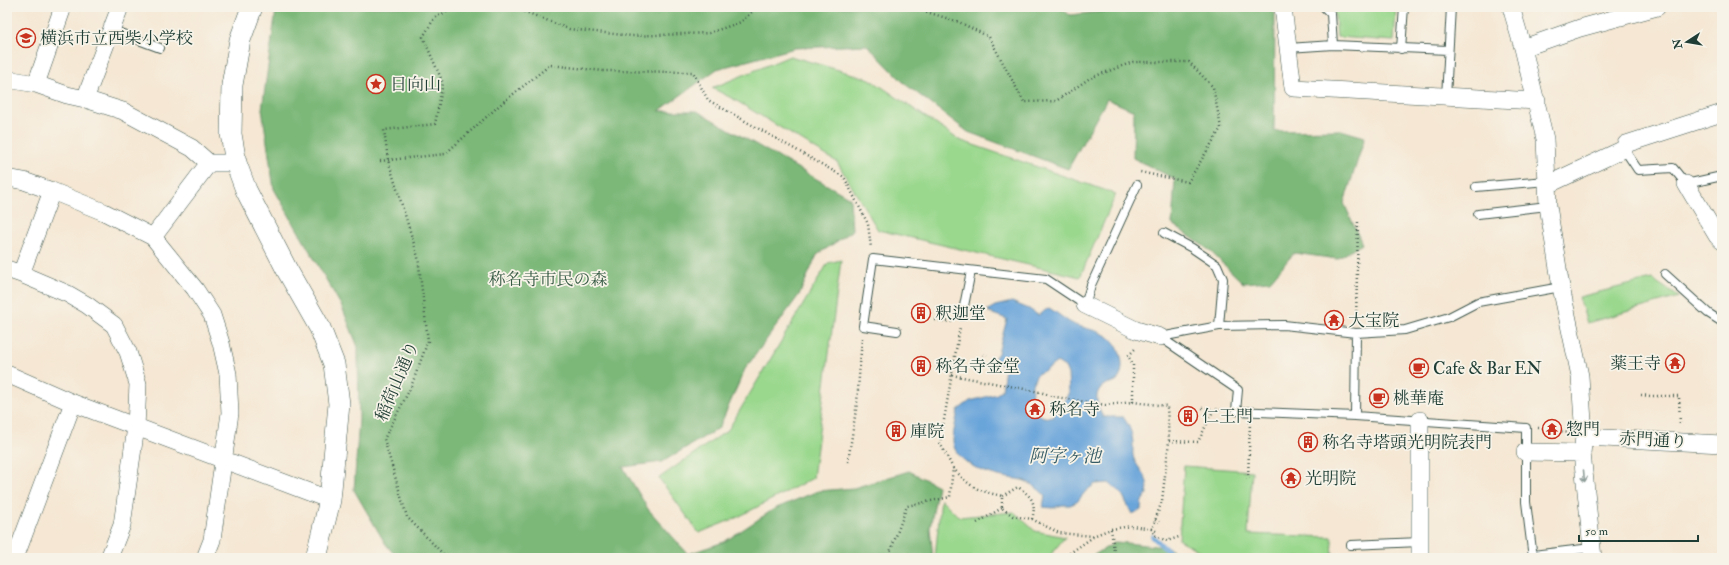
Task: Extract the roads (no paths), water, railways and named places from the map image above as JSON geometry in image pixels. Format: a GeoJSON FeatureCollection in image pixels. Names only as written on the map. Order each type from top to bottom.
{"type":"FeatureCollection","features":[{"type":"Feature","properties":{"kind":"street"},"geometry":{"type":"LineString","coordinates":[[36,84],[63,7]]}},
{"type":"Feature","properties":{"kind":"street"},"geometry":{"type":"LineString","coordinates":[[85,99],[120,7]]}},
{"type":"Feature","properties":{"kind":"street"},"geometry":{"type":"LineString","coordinates":[[252,7],[240,40],[232,85],[231,134],[236,163],[246,190],[287,270],[320,328],[334,364],[339,404],[330,500],[316,558]]}},
{"type":"Feature","properties":{"kind":"street"},"geometry":{"type":"LineString","coordinates":[[1283,7],[1293,88],[1537,101]]}},
{"type":"Feature","properties":{"kind":"street"},"geometry":{"type":"LineString","coordinates":[[1511,7],[1537,101],[1545,139],[1548,206],[1562,287],[1580,376],[1583,445],[1592,553]]}},
{"type":"Feature","properties":{"kind":"street"},"geometry":{"type":"LineString","coordinates":[[1523,48],[1580,28],[1657,7]]}},
{"type":"Feature","properties":{"kind":"street"},"geometry":{"type":"LineString","coordinates":[[7,79],[36,84],[129,114],[192,148],[209,163],[236,163]]}},
{"type":"Feature","properties":{"kind":"street"},"geometry":{"type":"LineString","coordinates":[[1547,183],[1624,149],[1626,144],[1722,113]]}},
{"type":"Feature","properties":{"kind":"street"},"geometry":{"type":"LineString","coordinates":[[153,237],[209,163]]}},
{"type":"Feature","properties":{"kind":"street"},"geometry":{"type":"LineString","coordinates":[[7,178],[24,181],[104,212],[153,237],[195,289],[212,315],[221,343],[228,374],[230,413],[212,540],[206,558]]}},
{"type":"Feature","properties":{"kind":"street"},"geometry":{"type":"LineString","coordinates":[[1686,184],[1717,236],[1722,240]]}},
{"type":"Feature","properties":{"kind":"street"},"geometry":{"type":"LineString","coordinates":[[52,191],[14,272],[68,294],[87,305],[114,325],[128,352],[138,384],[136,426],[122,525],[109,558]]}},
{"type":"Feature","properties":{"kind":"street"},"geometry":{"type":"LineString","coordinates":[[1085,305],[1136,330],[1160,337]]}},
{"type":"Feature","properties":{"kind":"street"},"geometry":{"type":"LineString","coordinates":[[7,374],[73,403],[330,500]]}},
{"type":"Feature","properties":{"kind":"street"},"geometry":{"type":"LineString","coordinates":[[15,558],[73,403]]}},
{"type":"Feature","properties":{"kind":"street"},"geometry":{"type":"LineString","coordinates":[[1420,420],[1420,550]]}},
{"type":"Feature","properties":{"kind":"street","name":"赤門通り"},"geometry":{"type":"LineString","coordinates":[[1525,452],[1583,445],[1680,441],[1722,444]]}},
{"type":"Feature","properties":{"kind":"lane"},"geometry":{"type":"LineString","coordinates":[[1324,7],[1331,14],[1334,45]]}},
{"type":"Feature","properties":{"kind":"lane"},"geometry":{"type":"LineString","coordinates":[[1401,49],[1404,7]]}},
{"type":"Feature","properties":{"kind":"lane"},"geometry":{"type":"LineString","coordinates":[[1446,97],[1451,7]]}},
{"type":"Feature","properties":{"kind":"lane"},"geometry":{"type":"LineString","coordinates":[[112,30],[160,48]]}},
{"type":"Feature","properties":{"kind":"lane"},"geometry":{"type":"LineString","coordinates":[[1288,48],[1334,45],[1448,50]]}},
{"type":"Feature","properties":{"kind":"lane"},"geometry":{"type":"LineString","coordinates":[[1624,149],[1638,170],[1672,168],[1686,184],[1722,176]]}},
{"type":"Feature","properties":{"kind":"lane"},"geometry":{"type":"LineString","coordinates":[[1476,187],[1547,183]]}},
{"type":"Feature","properties":{"kind":"lane"},"geometry":{"type":"LineString","coordinates":[[896,331],[863,326],[873,259],[1046,279],[1085,305],[1091,285],[1137,185]]}},
{"type":"Feature","properties":{"kind":"lane"},"geometry":{"type":"LineString","coordinates":[[1478,214],[1548,206]]}},
{"type":"Feature","properties":{"kind":"lane"},"geometry":{"type":"LineString","coordinates":[[1164,233],[1192,248],[1217,265],[1223,279],[1219,326]]}},
{"type":"Feature","properties":{"kind":"lane"},"geometry":{"type":"LineString","coordinates":[[962,320],[971,271]]}},
{"type":"Feature","properties":{"kind":"lane"},"geometry":{"type":"LineString","coordinates":[[1666,274],[1708,313],[1722,322]]}},
{"type":"Feature","properties":{"kind":"lane"},"geometry":{"type":"LineString","coordinates":[[1160,337],[1219,326],[1284,325],[1356,333],[1405,330],[1450,317],[1478,302],[1562,287]]}},
{"type":"Feature","properties":{"kind":"lane"},"geometry":{"type":"LineString","coordinates":[[1355,416],[1356,333]]}},
{"type":"Feature","properties":{"kind":"lane"},"geometry":{"type":"LineString","coordinates":[[1160,337],[1238,390],[1236,411],[1355,416],[1526,428],[1526,502],[1533,557],[1592,553]]}},
{"type":"Feature","properties":{"kind":"lane"},"geometry":{"type":"LineString","coordinates":[[1351,545],[1420,550]]}},
{"type":"Feature","properties":{"kind":"water","name":"阿字ヶ池"},"geometry":{"type":"Polygon","coordinates":[[[1012,302],[1029,309],[1038,315],[1049,308],[1075,325],[1102,333],[1110,338],[1117,346],[1122,362],[1121,373],[1117,380],[1100,389],[1097,401],[1103,417],[1123,417],[1131,431],[1133,457],[1144,474],[1148,488],[1142,501],[1141,510],[1132,514],[1122,494],[1109,483],[1095,484],[1085,492],[1077,502],[1070,505],[1062,505],[1053,508],[1043,507],[1045,495],[1031,484],[1022,480],[998,476],[982,471],[968,463],[957,453],[953,440],[958,410],[970,401],[997,394],[1002,390],[1005,368],[994,359],[998,353],[1007,319],[990,313],[988,310],[995,306],[1012,302]],[[1057,362],[1046,370],[1037,374],[1032,384],[1031,406],[1043,417],[1054,417],[1055,407],[1064,402],[1069,392],[1068,374],[1065,367],[1057,362]]]}},
{"type":"Feature","properties":{"kind":"waterway"},"geometry":{"type":"LineString","coordinates":[[1153,537],[1175,558]]}},
{"type":"Feature","properties":{"kind":"place","name":"横浜市立西柴小学校"},"geometry":{"type":"Point","coordinates":[26,38]}},
{"type":"Feature","properties":{"kind":"place","name":"日向山"},"geometry":{"type":"Point","coordinates":[376,84]}},
{"type":"Feature","properties":{"kind":"place","name":"釈迦堂"},"geometry":{"type":"Point","coordinates":[921,313]}},
{"type":"Feature","properties":{"kind":"place","name":"大宝院"},"geometry":{"type":"Point","coordinates":[1334,320]}},
{"type":"Feature","properties":{"kind":"place","name":"薬王寺"},"geometry":{"type":"Point","coordinates":[1675,363]}},
{"type":"Feature","properties":{"kind":"place","name":"称名寺金堂"},"geometry":{"type":"Point","coordinates":[921,366]}},
{"type":"Feature","properties":{"kind":"place","name":"Cafe & Bar EN"},"geometry":{"type":"Point","coordinates":[1419,368]}},
{"type":"Feature","properties":{"kind":"place","name":"桃華庵"},"geometry":{"type":"Point","coordinates":[1379,398]}},
{"type":"Feature","properties":{"kind":"place","name":"称名寺"},"geometry":{"type":"Point","coordinates":[1035,409]}},
{"type":"Feature","properties":{"kind":"place","name":"仁王門"},"geometry":{"type":"Point","coordinates":[1188,416]}},
{"type":"Feature","properties":{"kind":"place","name":"惣門"},"geometry":{"type":"Point","coordinates":[1552,429]}},
{"type":"Feature","properties":{"kind":"place","name":"庫院"},"geometry":{"type":"Point","coordinates":[896,431]}},
{"type":"Feature","properties":{"kind":"place","name":"称名寺塔頭光明院表門"},"geometry":{"type":"Point","coordinates":[1308,442]}},
{"type":"Feature","properties":{"kind":"place","name":"光明院"},"geometry":{"type":"Point","coordinates":[1291,478]}},
{"type":"Feature","properties":{"kind":"park label","name":"称名寺市民の森"},"geometry":{"type":"Point","coordinates":[548,279]}}]}
